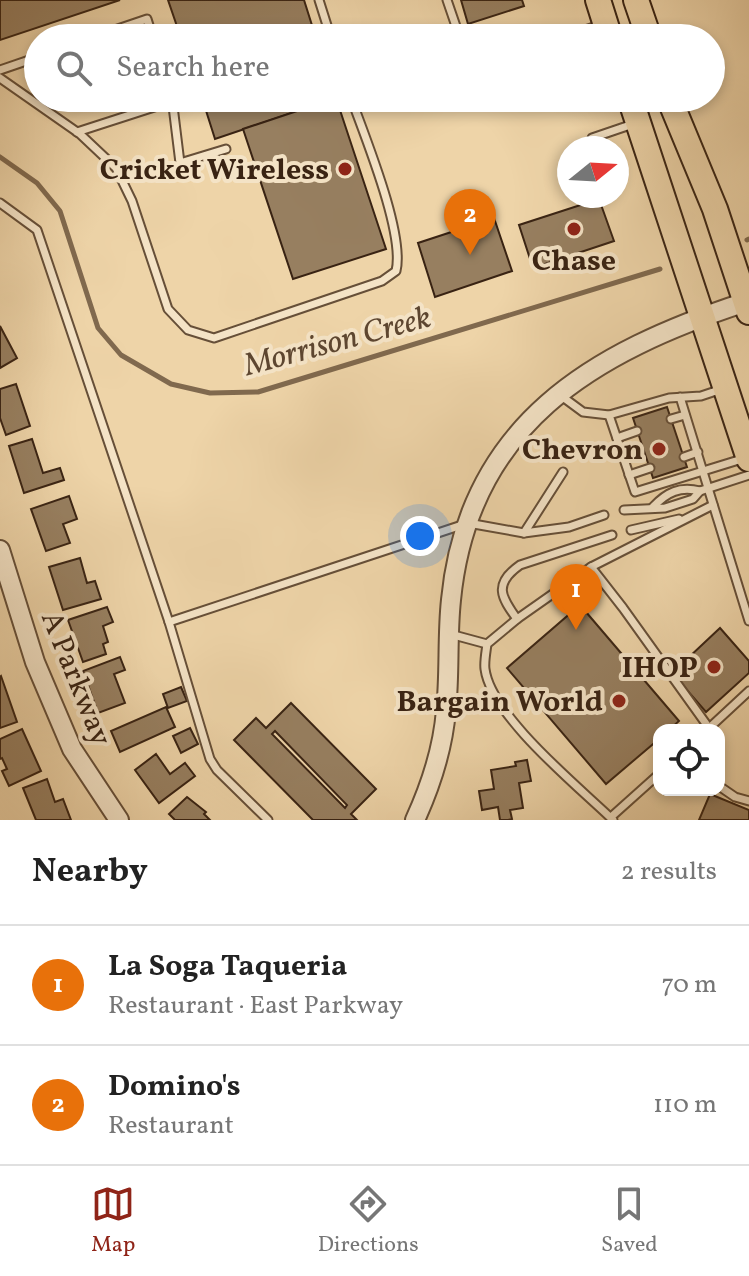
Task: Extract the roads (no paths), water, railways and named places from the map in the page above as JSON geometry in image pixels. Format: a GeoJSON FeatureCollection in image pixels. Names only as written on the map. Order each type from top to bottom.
{"type":"FeatureCollection","features":[{"type":"Feature","properties":{"kind":"main road"},"geometry":{"type":"LineString","coordinates":[[636,0],[644,24]]}},
{"type":"Feature","properties":{"kind":"main road"},"geometry":{"type":"LineString","coordinates":[[635,112],[749,458]]}},
{"type":"Feature","properties":{"kind":"main road"},"geometry":{"type":"LineString","coordinates":[[675,112],[715,209],[747,307]]}},
{"type":"Feature","properties":{"kind":"street"},"geometry":{"type":"LineString","coordinates":[[415,820],[429,789],[446,712],[452,584],[477,499],[506,448],[533,416],[583,375],[656,335],[703,316],[747,307]]}},
{"type":"Feature","properties":{"kind":"street","name":"A Parkway"},"geometry":{"type":"LineString","coordinates":[[0,550],[35,662],[72,749],[119,820]]}},
{"type":"Feature","properties":{"kind":"lane"},"geometry":{"type":"LineString","coordinates":[[319,0],[327,24]]}},
{"type":"Feature","properties":{"kind":"lane"},"geometry":{"type":"LineString","coordinates":[[447,0],[455,24]]}},
{"type":"Feature","properties":{"kind":"lane"},"geometry":{"type":"LineString","coordinates":[[132,24],[147,19],[149,24]]}},
{"type":"Feature","properties":{"kind":"lane"},"geometry":{"type":"LineString","coordinates":[[0,70],[24,62]]}},
{"type":"Feature","properties":{"kind":"lane"},"geometry":{"type":"LineString","coordinates":[[0,78],[24,92]]}},
{"type":"Feature","properties":{"kind":"lane"},"geometry":{"type":"LineString","coordinates":[[52,112],[116,168],[132,201],[168,309],[188,330],[214,338],[382,281],[396,271],[400,256],[391,219],[356,112]]}},
{"type":"Feature","properties":{"kind":"lane"},"geometry":{"type":"LineString","coordinates":[[77,132],[136,112]]}},
{"type":"Feature","properties":{"kind":"lane"},"geometry":{"type":"LineString","coordinates":[[174,112],[180,163],[226,149]]}},
{"type":"Feature","properties":{"kind":"lane"},"geometry":{"type":"LineString","coordinates":[[598,136],[638,122]]}},
{"type":"Feature","properties":{"kind":"lane"},"geometry":{"type":"LineString","coordinates":[[0,203],[37,230],[169,622],[210,759],[217,770],[268,820]]}},
{"type":"Feature","properties":{"kind":"lane"},"geometry":{"type":"LineString","coordinates":[[558,394],[583,412],[609,415],[726,388]]}},
{"type":"Feature","properties":{"kind":"lane"},"geometry":{"type":"LineString","coordinates":[[680,397],[698,452],[704,490],[713,505],[749,621]]}},
{"type":"Feature","properties":{"kind":"lane"},"geometry":{"type":"LineString","coordinates":[[609,415],[635,492],[749,458]]}},
{"type":"Feature","properties":{"kind":"lane"},"geometry":{"type":"LineString","coordinates":[[671,419],[685,415]]}},
{"type":"Feature","properties":{"kind":"lane"},"geometry":{"type":"LineString","coordinates":[[617,438],[637,431]]}},
{"type":"Feature","properties":{"kind":"lane"},"geometry":{"type":"LineString","coordinates":[[684,457],[698,452]]}},
{"type":"Feature","properties":{"kind":"lane"},"geometry":{"type":"LineString","coordinates":[[629,475],[650,468]]}},
{"type":"Feature","properties":{"kind":"lane"},"geometry":{"type":"LineString","coordinates":[[524,533],[563,472]]}},
{"type":"Feature","properties":{"kind":"lane"},"geometry":{"type":"LineString","coordinates":[[624,510],[665,508],[693,499],[704,490],[749,475]]}},
{"type":"Feature","properties":{"kind":"lane"},"geometry":{"type":"LineString","coordinates":[[653,507],[664,495],[686,487],[704,490]]}},
{"type":"Feature","properties":{"kind":"lane"},"geometry":{"type":"LineString","coordinates":[[653,780],[612,819],[516,728],[489,683],[485,669],[487,644],[591,567],[713,505]]}},
{"type":"Feature","properties":{"kind":"lane"},"geometry":{"type":"LineString","coordinates":[[169,622],[468,523],[524,533],[569,527],[604,515]]}},
{"type":"Feature","properties":{"kind":"lane"},"geometry":{"type":"LineString","coordinates":[[631,530],[689,517]]}},
{"type":"Feature","properties":{"kind":"lane"},"geometry":{"type":"LineString","coordinates":[[517,619],[502,598],[503,582],[511,571],[520,565],[612,535]]}},
{"type":"Feature","properties":{"kind":"lane"},"geometry":{"type":"LineString","coordinates":[[591,567],[704,724]]}},
{"type":"Feature","properties":{"kind":"lane"},"geometry":{"type":"LineString","coordinates":[[448,633],[487,644]]}},
{"type":"Feature","properties":{"kind":"lane"},"geometry":{"type":"LineString","coordinates":[[713,724],[749,691]]}},
{"type":"Feature","properties":{"kind":"lane"},"geometry":{"type":"LineString","coordinates":[[725,790],[749,801]]}},
{"type":"Feature","properties":{"kind":"waterway","name":"Morrison Creek"},"geometry":{"type":"LineString","coordinates":[[0,157],[37,183],[60,211],[98,328],[121,355],[171,384],[210,393],[258,392],[660,269]]}},
{"type":"Feature","properties":{"kind":"place","name":"Cricket Wireless"},"geometry":{"type":"Point","coordinates":[345,169]}},
{"type":"Feature","properties":{"kind":"place","name":"Chase"},"geometry":{"type":"Point","coordinates":[574,229]}},
{"type":"Feature","properties":{"kind":"place","name":"Domino's"},"geometry":{"type":"Point","coordinates":[470,255]}},
{"type":"Feature","properties":{"kind":"place","name":"Chevron"},"geometry":{"type":"Point","coordinates":[659,449]}},
{"type":"Feature","properties":{"kind":"place","name":"La Soga Taqueria"},"geometry":{"type":"Point","coordinates":[576,630]}},
{"type":"Feature","properties":{"kind":"place","name":"IHOP"},"geometry":{"type":"Point","coordinates":[714,667]}},
{"type":"Feature","properties":{"kind":"place","name":"Bargain World"},"geometry":{"type":"Point","coordinates":[619,701]}}]}
